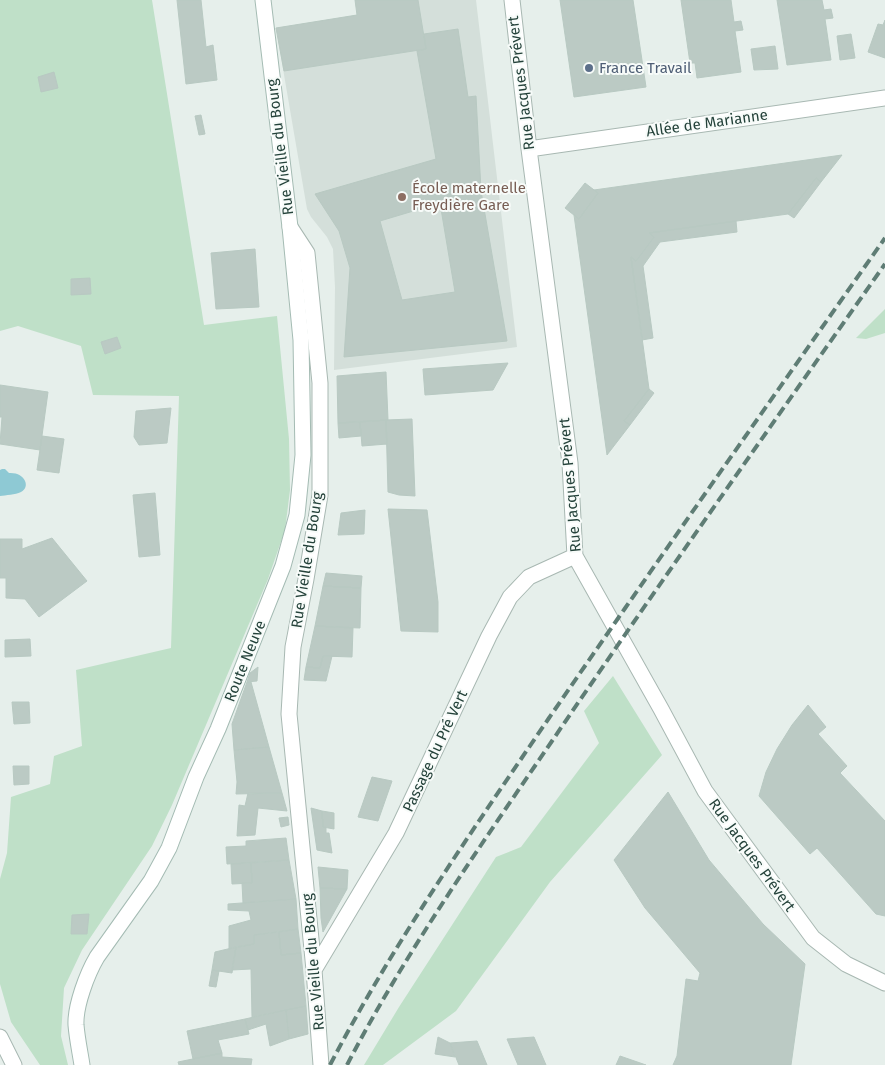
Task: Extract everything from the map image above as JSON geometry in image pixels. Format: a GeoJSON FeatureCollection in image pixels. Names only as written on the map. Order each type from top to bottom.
{"type":"FeatureCollection","features":[{"type":"Feature","properties":{"kind":"street","name":"Rue Vieille du Bourg"},"geometry":{"type":"LineString","coordinates":[[263,0],[290,226],[306,253],[320,383],[320,495],[292,647],[289,714],[314,970],[321,1065]]}},
{"type":"Feature","properties":{"kind":"street","name":"Rue Jacques Prévert"},"geometry":{"type":"LineString","coordinates":[[512,0],[529,148],[570,463],[575,556],[661,709],[705,792],[813,938],[846,964],[885,984]]}},
{"type":"Feature","properties":{"kind":"street","name":"Allée de Marianne"},"geometry":{"type":"LineString","coordinates":[[529,148],[885,98]]}},
{"type":"Feature","properties":{"kind":"street","name":"Route Neuve"},"geometry":{"type":"LineString","coordinates":[[82,1065],[76,1023],[83,989],[90,968],[151,881],[169,848],[196,777],[218,729],[280,575],[292,538],[297,515],[303,455],[300,340],[290,226]]}},
{"type":"Feature","properties":{"kind":"street","name":"Passage du Pré Vert"},"geometry":{"type":"LineString","coordinates":[[314,970],[396,833],[489,636],[510,597],[529,577],[575,556]]}},
{"type":"Feature","properties":{"kind":"street"},"geometry":{"type":"LineString","coordinates":[[0,1037],[14,1065]]}},
{"type":"Feature","properties":{"kind":"shaded area","name":"École maternelle Freydière Gare"},"geometry":{"type":"Polygon","coordinates":[[[355,0],[476,0],[517,347],[334,370],[335,287],[333,249],[327,237],[307,209],[276,28],[357,15],[355,0]]]}},
{"type":"Feature","properties":{"kind":"green space"},"geometry":{"type":"Polygon","coordinates":[[[0,0],[152,0],[204,325],[277,316],[289,439],[290,490],[285,530],[268,579],[172,805],[152,846],[82,950],[64,988],[61,1036],[68,1065],[40,1065],[11,1022],[0,984],[0,879],[7,853],[11,797],[50,784],[54,756],[82,746],[76,670],[171,648],[179,396],[93,395],[81,346],[18,326],[0,331],[0,0]]]}},
{"type":"Feature","properties":{"kind":"green space"},"geometry":{"type":"Polygon","coordinates":[[[885,309],[885,333],[866,339],[856,338],[885,309]]]}},
{"type":"Feature","properties":{"kind":"green space"},"geometry":{"type":"Polygon","coordinates":[[[613,676],[662,755],[550,882],[456,1011],[383,1065],[364,1065],[399,1007],[496,857],[521,847],[599,743],[584,711],[613,676]]]}},
{"type":"Feature","properties":{"kind":"water"},"geometry":{"type":"Polygon","coordinates":[[[2,469],[22,477],[26,484],[24,490],[16,494],[0,496],[0,470],[2,469]]]}},
{"type":"Feature","properties":{"kind":"building"},"geometry":{"type":"Polygon","coordinates":[[[177,0],[201,0],[206,47],[213,45],[217,80],[186,84],[177,0]]]}},
{"type":"Feature","properties":{"kind":"building"},"geometry":{"type":"Polygon","coordinates":[[[355,0],[418,0],[426,49],[284,71],[276,28],[357,15],[355,0]]]}},
{"type":"Feature","properties":{"kind":"building"},"geometry":{"type":"Polygon","coordinates":[[[560,0],[633,0],[646,87],[574,97],[560,0]]]}},
{"type":"Feature","properties":{"kind":"building"},"geometry":{"type":"Polygon","coordinates":[[[681,0],[731,0],[734,22],[741,21],[743,30],[735,31],[741,72],[697,78],[695,63],[690,63],[681,0]]]}},
{"type":"Feature","properties":{"kind":"building"},"geometry":{"type":"Polygon","coordinates":[[[777,0],[822,0],[824,10],[831,9],[833,18],[825,19],[831,60],[787,65],[777,0]]]}},
{"type":"Feature","properties":{"kind":"building"},"geometry":{"type":"Polygon","coordinates":[[[885,20],[885,58],[868,52],[878,24],[883,25],[885,20]]]}},
{"type":"Feature","properties":{"kind":"building"},"geometry":{"type":"Polygon","coordinates":[[[458,29],[468,97],[476,96],[481,191],[507,341],[344,357],[350,268],[339,231],[315,194],[436,159],[417,51],[426,49],[424,34],[458,29]],[[440,203],[380,221],[402,300],[455,292],[440,203]]]}},
{"type":"Feature","properties":{"kind":"building"},"geometry":{"type":"Polygon","coordinates":[[[851,34],[855,58],[840,60],[837,36],[851,34]]]}},
{"type":"Feature","properties":{"kind":"building"},"geometry":{"type":"Polygon","coordinates":[[[775,46],[778,69],[754,70],[751,49],[775,46]]]}},
{"type":"Feature","properties":{"kind":"building"},"geometry":{"type":"Polygon","coordinates":[[[54,72],[58,88],[41,92],[38,77],[54,72]]]}},
{"type":"Feature","properties":{"kind":"building"},"geometry":{"type":"Polygon","coordinates":[[[201,115],[205,134],[199,135],[195,116],[201,115]]]}},
{"type":"Feature","properties":{"kind":"building"},"geometry":{"type":"Polygon","coordinates":[[[842,155],[821,182],[816,178],[788,214],[649,233],[654,237],[636,261],[631,257],[649,389],[624,421],[630,425],[607,455],[574,215],[579,219],[598,193],[594,190],[842,155]]]}},
{"type":"Feature","properties":{"kind":"building"},"geometry":{"type":"Polygon","coordinates":[[[816,178],[821,182],[794,218],[788,214],[816,178]]]}},
{"type":"Feature","properties":{"kind":"building"},"geometry":{"type":"Polygon","coordinates":[[[585,183],[598,193],[579,219],[565,208],[585,183]]]}},
{"type":"Feature","properties":{"kind":"building"},"geometry":{"type":"Polygon","coordinates":[[[736,221],[737,232],[660,242],[643,266],[653,338],[642,340],[631,257],[636,261],[654,237],[649,233],[736,221]]]}},
{"type":"Feature","properties":{"kind":"building"},"geometry":{"type":"Polygon","coordinates":[[[255,249],[259,307],[216,309],[211,253],[255,249]]]}},
{"type":"Feature","properties":{"kind":"building"},"geometry":{"type":"Polygon","coordinates":[[[90,278],[91,294],[71,295],[71,279],[90,278]]]}},
{"type":"Feature","properties":{"kind":"building"},"geometry":{"type":"Polygon","coordinates":[[[117,337],[121,348],[105,354],[101,342],[117,337]]]}},
{"type":"Feature","properties":{"kind":"building"},"geometry":{"type":"Polygon","coordinates":[[[508,363],[493,390],[425,395],[423,369],[508,363]]]}},
{"type":"Feature","properties":{"kind":"building"},"geometry":{"type":"Polygon","coordinates":[[[386,372],[388,420],[338,423],[337,376],[386,372]]]}},
{"type":"Feature","properties":{"kind":"building"},"geometry":{"type":"Polygon","coordinates":[[[0,385],[48,392],[40,450],[0,444],[2,417],[0,417],[0,385]]]}},
{"type":"Feature","properties":{"kind":"building"},"geometry":{"type":"Polygon","coordinates":[[[649,389],[654,393],[630,425],[624,421],[649,389]]]}},
{"type":"Feature","properties":{"kind":"building"},"geometry":{"type":"Polygon","coordinates":[[[171,408],[167,443],[139,445],[134,437],[136,411],[171,408]]]}},
{"type":"Feature","properties":{"kind":"building"},"geometry":{"type":"Polygon","coordinates":[[[412,419],[415,496],[399,495],[388,492],[386,420],[412,419]]]}},
{"type":"Feature","properties":{"kind":"building"},"geometry":{"type":"Polygon","coordinates":[[[386,420],[387,444],[362,446],[360,422],[386,420]]]}},
{"type":"Feature","properties":{"kind":"building"},"geometry":{"type":"Polygon","coordinates":[[[360,422],[361,436],[339,438],[338,423],[360,422]]]}},
{"type":"Feature","properties":{"kind":"building"},"geometry":{"type":"Polygon","coordinates":[[[42,436],[64,439],[59,473],[37,470],[42,436]]]}},
{"type":"Feature","properties":{"kind":"building"},"geometry":{"type":"Polygon","coordinates":[[[155,493],[160,555],[139,557],[133,495],[155,493]]]}},
{"type":"Feature","properties":{"kind":"building"},"geometry":{"type":"Polygon","coordinates":[[[388,509],[427,510],[438,602],[438,632],[401,631],[388,509]]]}},
{"type":"Feature","properties":{"kind":"building"},"geometry":{"type":"Polygon","coordinates":[[[365,510],[364,534],[338,535],[341,513],[365,510]]]}},
{"type":"Feature","properties":{"kind":"building"},"geometry":{"type":"Polygon","coordinates":[[[52,538],[87,581],[39,617],[25,599],[6,598],[6,578],[0,578],[0,539],[22,539],[22,549],[52,538]]]}},
{"type":"Feature","properties":{"kind":"building"},"geometry":{"type":"Polygon","coordinates":[[[326,573],[362,576],[361,588],[323,586],[326,573]]]}},
{"type":"Feature","properties":{"kind":"building"},"geometry":{"type":"Polygon","coordinates":[[[323,586],[361,588],[360,628],[315,626],[323,586]]]}},
{"type":"Feature","properties":{"kind":"building"},"geometry":{"type":"Polygon","coordinates":[[[315,626],[353,628],[352,657],[323,656],[320,668],[306,667],[315,626]]]}},
{"type":"Feature","properties":{"kind":"building"},"geometry":{"type":"Polygon","coordinates":[[[30,639],[31,656],[5,657],[5,640],[30,639]]]}},
{"type":"Feature","properties":{"kind":"building"},"geometry":{"type":"Polygon","coordinates":[[[323,656],[332,656],[326,681],[304,680],[306,667],[320,668],[323,656]]]}},
{"type":"Feature","properties":{"kind":"building"},"geometry":{"type":"Polygon","coordinates":[[[258,667],[257,681],[247,682],[250,673],[258,667]]]}},
{"type":"Feature","properties":{"kind":"building"},"geometry":{"type":"Polygon","coordinates":[[[247,682],[251,682],[269,747],[234,750],[232,724],[247,682]]]}},
{"type":"Feature","properties":{"kind":"building"},"geometry":{"type":"Polygon","coordinates":[[[12,702],[29,702],[30,723],[14,724],[12,702]]]}},
{"type":"Feature","properties":{"kind":"building"},"geometry":{"type":"Polygon","coordinates":[[[808,705],[826,727],[818,734],[847,766],[840,773],[885,821],[885,916],[876,914],[817,848],[810,854],[759,796],[766,772],[777,749],[792,725],[808,705]]]}},
{"type":"Feature","properties":{"kind":"building"},"geometry":{"type":"Polygon","coordinates":[[[269,747],[282,793],[236,794],[237,782],[234,750],[269,747]]]}},
{"type":"Feature","properties":{"kind":"building"},"geometry":{"type":"Polygon","coordinates":[[[13,766],[29,766],[29,784],[14,785],[13,766]]]}},
{"type":"Feature","properties":{"kind":"building"},"geometry":{"type":"Polygon","coordinates":[[[372,777],[392,781],[378,821],[358,817],[372,777]]]}},
{"type":"Feature","properties":{"kind":"building"},"geometry":{"type":"Polygon","coordinates":[[[668,792],[709,860],[763,924],[805,964],[791,1065],[673,1065],[677,1056],[686,979],[698,981],[700,973],[645,908],[614,860],[668,792]]]}},
{"type":"Feature","properties":{"kind":"building"},"geometry":{"type":"Polygon","coordinates":[[[248,793],[282,793],[287,811],[258,808],[255,835],[237,836],[239,805],[245,806],[248,793]]]}},
{"type":"Feature","properties":{"kind":"building"},"geometry":{"type":"Polygon","coordinates":[[[311,808],[322,811],[323,827],[326,828],[326,833],[329,833],[332,853],[317,850],[311,808]]]}},
{"type":"Feature","properties":{"kind":"building"},"geometry":{"type":"Polygon","coordinates":[[[322,811],[334,813],[334,829],[323,827],[322,811]]]}},
{"type":"Feature","properties":{"kind":"building"},"geometry":{"type":"Polygon","coordinates":[[[288,817],[289,825],[281,827],[279,818],[288,817]]]}},
{"type":"Feature","properties":{"kind":"building"},"geometry":{"type":"Polygon","coordinates":[[[286,838],[289,860],[227,864],[226,847],[246,846],[246,841],[286,838]]]}},
{"type":"Feature","properties":{"kind":"building"},"geometry":{"type":"Polygon","coordinates":[[[289,860],[296,899],[243,903],[242,883],[252,883],[251,863],[289,860]]]}},
{"type":"Feature","properties":{"kind":"building"},"geometry":{"type":"Polygon","coordinates":[[[251,863],[252,883],[232,884],[231,864],[251,863]]]}},
{"type":"Feature","properties":{"kind":"building"},"geometry":{"type":"Polygon","coordinates":[[[318,867],[348,870],[347,889],[320,888],[318,867]]]}},
{"type":"Feature","properties":{"kind":"building"},"geometry":{"type":"Polygon","coordinates":[[[320,888],[347,889],[323,932],[321,918],[320,888]]]}},
{"type":"Feature","properties":{"kind":"building"},"geometry":{"type":"Polygon","coordinates":[[[296,899],[298,929],[254,935],[254,944],[229,949],[229,926],[251,920],[249,911],[228,910],[228,904],[296,899]]]}},
{"type":"Feature","properties":{"kind":"building"},"geometry":{"type":"Polygon","coordinates":[[[89,914],[87,934],[71,934],[72,915],[89,914]]]}},
{"type":"Feature","properties":{"kind":"building"},"geometry":{"type":"Polygon","coordinates":[[[298,929],[301,953],[281,955],[279,932],[298,929]]]}},
{"type":"Feature","properties":{"kind":"building"},"geometry":{"type":"Polygon","coordinates":[[[279,932],[281,955],[301,953],[306,1006],[252,1017],[251,969],[232,970],[236,947],[254,944],[254,935],[279,932]]]}},
{"type":"Feature","properties":{"kind":"building"},"geometry":{"type":"Polygon","coordinates":[[[236,947],[232,973],[212,970],[215,952],[236,947]]]}},
{"type":"Feature","properties":{"kind":"building"},"geometry":{"type":"Polygon","coordinates":[[[212,970],[219,971],[216,987],[209,986],[212,970]]]}},
{"type":"Feature","properties":{"kind":"building"},"geometry":{"type":"Polygon","coordinates":[[[306,1006],[308,1034],[289,1039],[286,1010],[306,1006]]]}},
{"type":"Feature","properties":{"kind":"building"},"geometry":{"type":"Polygon","coordinates":[[[286,1010],[289,1039],[270,1046],[266,1024],[248,1030],[245,1019],[286,1010]]]}},
{"type":"Feature","properties":{"kind":"building"},"geometry":{"type":"Polygon","coordinates":[[[245,1019],[249,1034],[218,1040],[222,1053],[193,1059],[187,1031],[245,1019]]]}},
{"type":"Feature","properties":{"kind":"building"},"geometry":{"type":"Polygon","coordinates":[[[438,1037],[450,1043],[455,1057],[435,1054],[438,1037]]]}},
{"type":"Feature","properties":{"kind":"building"},"geometry":{"type":"Polygon","coordinates":[[[534,1037],[546,1065],[518,1065],[507,1039],[534,1037]]]}},
{"type":"Feature","properties":{"kind":"building"},"geometry":{"type":"Polygon","coordinates":[[[477,1041],[487,1065],[459,1065],[450,1043],[477,1041]]]}},
{"type":"Feature","properties":{"kind":"building"},"geometry":{"type":"Polygon","coordinates":[[[222,1053],[222,1057],[252,1059],[251,1065],[179,1065],[178,1062],[222,1053]]]}},
{"type":"Feature","properties":{"kind":"building"},"geometry":{"type":"Polygon","coordinates":[[[620,1056],[646,1065],[616,1065],[620,1056]]]}},
{"type":"Feature","properties":{"kind":"railway"},"geometry":{"type":"LineString","coordinates":[[330,1065],[380,976],[462,846],[633,597],[885,238]]}},
{"type":"Feature","properties":{"kind":"railway"},"geometry":{"type":"LineString","coordinates":[[347,1065],[394,982],[471,860],[634,621],[885,264]]}},
{"type":"Feature","properties":{"kind":"place","name":"France Travail"},"geometry":{"type":"Point","coordinates":[589,68]}},
{"type":"Feature","properties":{"kind":"place","name":"École maternelle Freydière Gare"},"geometry":{"type":"Point","coordinates":[402,197]}}]}
